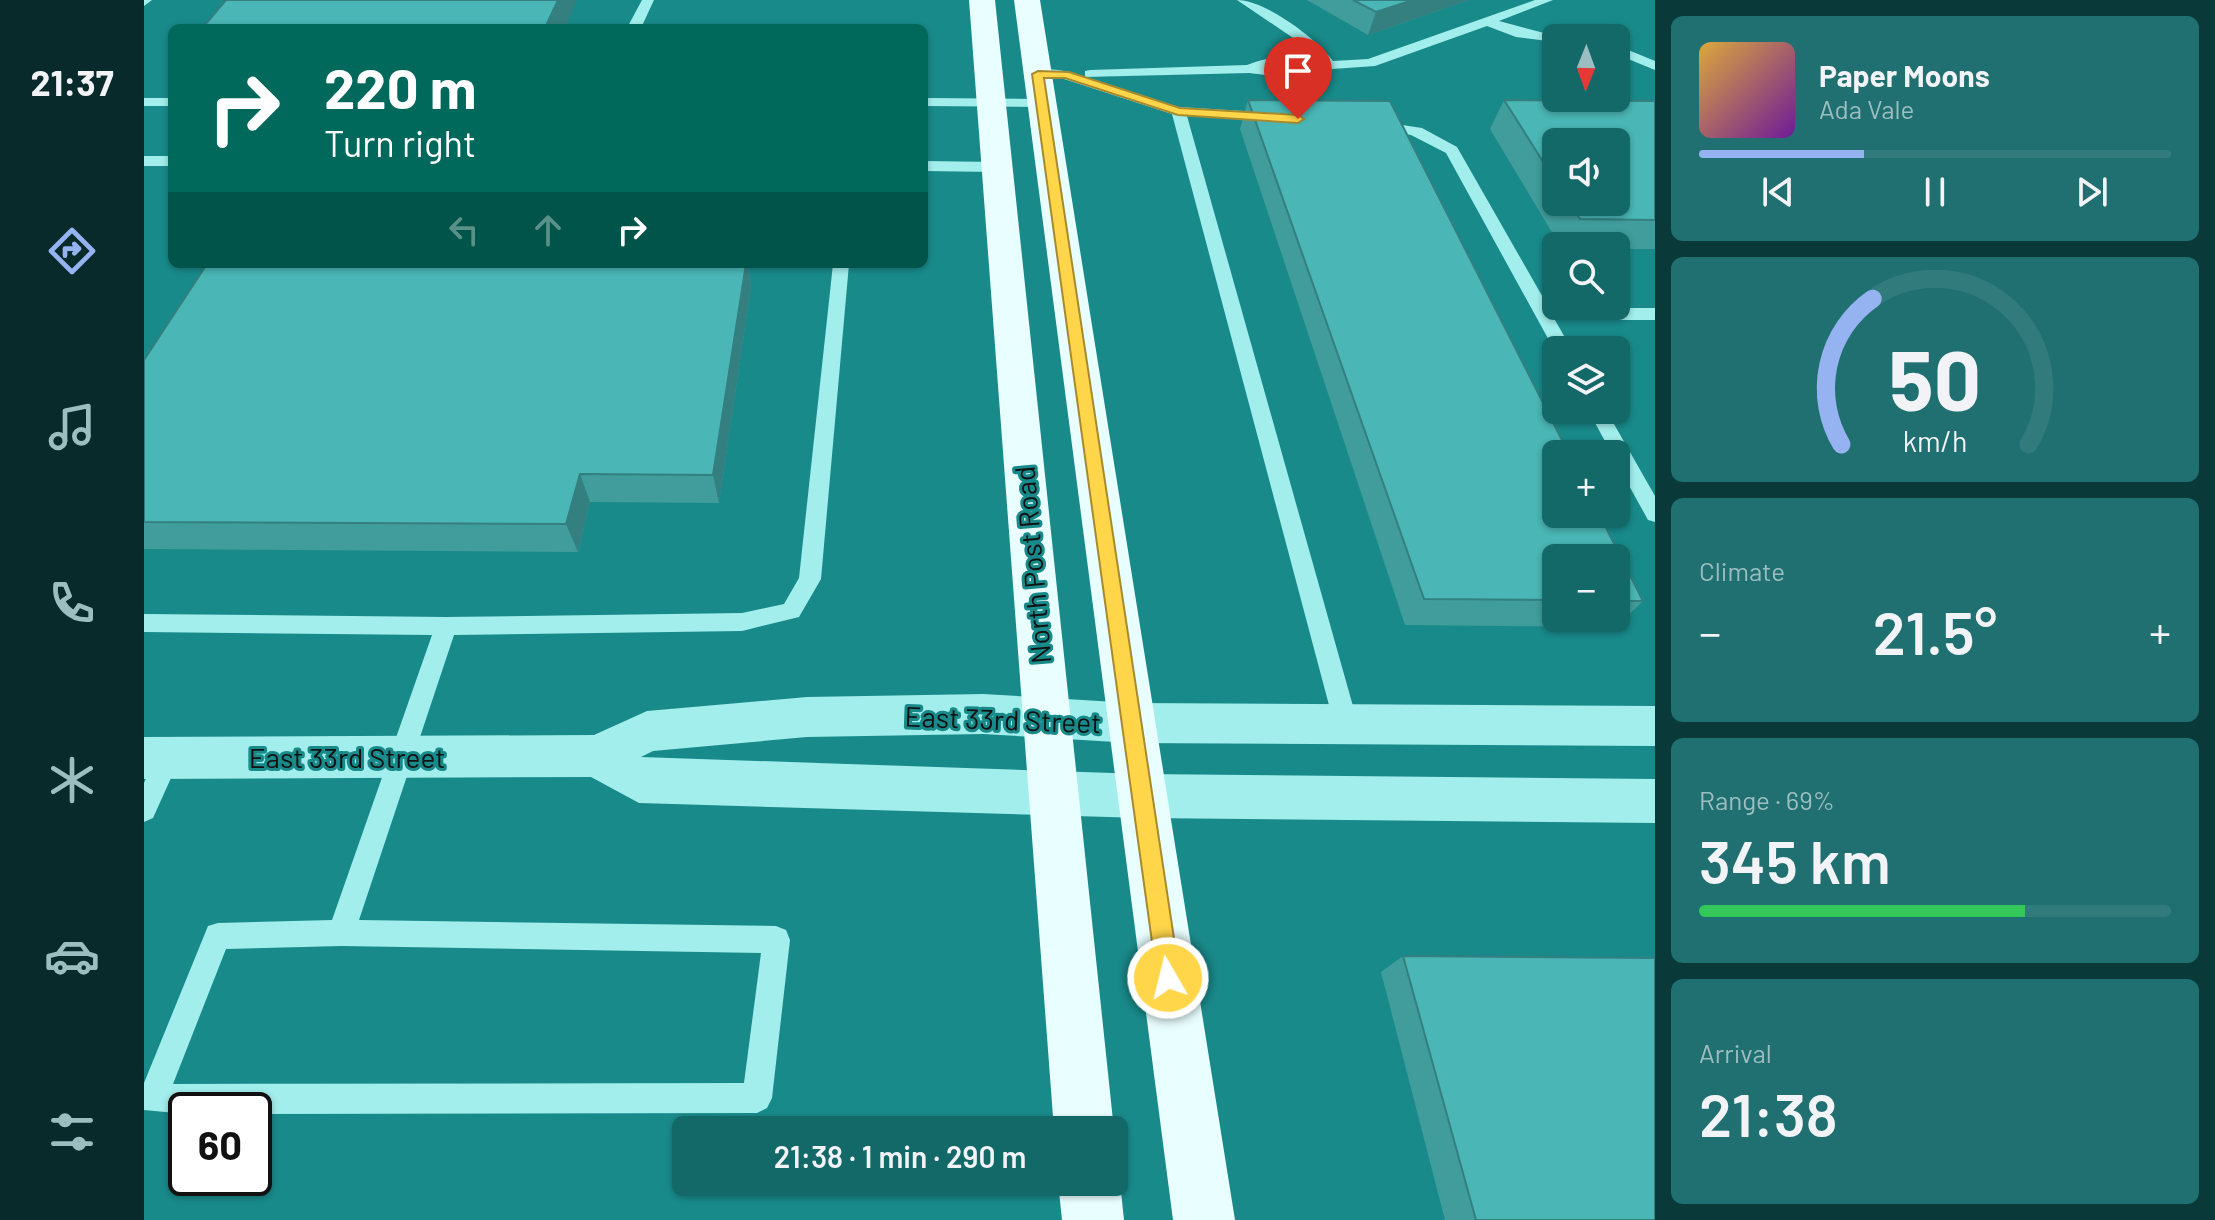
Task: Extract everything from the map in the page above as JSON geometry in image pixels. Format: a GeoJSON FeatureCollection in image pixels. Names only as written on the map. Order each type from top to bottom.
{"type":"FeatureCollection","features":[{"type":"Feature","properties":{"kind":"main road","name":"North Post Road"},"geometry":{"type":"LineString","coordinates":[[982,0],[1083,1116]]}},
{"type":"Feature","properties":{"kind":"main road"},"geometry":{"type":"LineString","coordinates":[[1027,0],[1048,84],[1142,796],[1204,1220]]}},
{"type":"Feature","properties":{"kind":"main road"},"geometry":{"type":"LineString","coordinates":[[1090,1196],[1093,1220]]}},
{"type":"Feature","properties":{"kind":"street","name":"East 33rd Street"},"geometry":{"type":"LineString","coordinates":[[156,758],[598,756],[647,731],[807,717],[983,714],[1132,723],[1655,726]]}},
{"type":"Feature","properties":{"kind":"street"},"geometry":{"type":"LineString","coordinates":[[598,756],[639,781],[1142,796],[1655,801]]}},
{"type":"Feature","properties":{"kind":"lane"},"geometry":{"type":"LineString","coordinates":[[636,24],[648,0]]}},
{"type":"Feature","properties":{"kind":"lane"},"geometry":{"type":"LineString","coordinates":[[1243,0],[1316,47],[1329,65]]}},
{"type":"Feature","properties":{"kind":"lane"},"geometry":{"type":"LineString","coordinates":[[928,102],[991,103],[1048,84],[1249,69],[1267,62],[1370,63],[1547,0]]}},
{"type":"Feature","properties":{"kind":"lane"},"geometry":{"type":"LineString","coordinates":[[1489,22],[1516,33],[1542,36]]}},
{"type":"Feature","properties":{"kind":"lane"},"geometry":{"type":"LineString","coordinates":[[1630,55],[1655,66]]}},
{"type":"Feature","properties":{"kind":"lane"},"geometry":{"type":"LineString","coordinates":[[1048,84],[1132,93],[1178,111],[1298,119]]}},
{"type":"Feature","properties":{"kind":"lane"},"geometry":{"type":"LineString","coordinates":[[144,102],[168,102]]}},
{"type":"Feature","properties":{"kind":"lane"},"geometry":{"type":"LineString","coordinates":[[1178,111],[1346,724]]}},
{"type":"Feature","properties":{"kind":"lane"},"geometry":{"type":"LineString","coordinates":[[1358,123],[1405,127],[1435,137],[1452,150],[1542,312]]}},
{"type":"Feature","properties":{"kind":"lane"},"geometry":{"type":"LineString","coordinates":[[144,161],[168,161]]}},
{"type":"Feature","properties":{"kind":"lane"},"geometry":{"type":"LineString","coordinates":[[928,166],[996,167]]}},
{"type":"Feature","properties":{"kind":"lane"},"geometry":{"type":"LineString","coordinates":[[144,623],[446,626],[742,622],[791,611],[810,579],[841,268]]}},
{"type":"Feature","properties":{"kind":"lane"},"geometry":{"type":"LineString","coordinates":[[1630,314],[1655,314]]}},
{"type":"Feature","properties":{"kind":"lane"},"geometry":{"type":"LineString","coordinates":[[1605,424],[1655,514]]}},
{"type":"Feature","properties":{"kind":"lane"},"geometry":{"type":"LineString","coordinates":[[341,933],[446,626]]}},
{"type":"Feature","properties":{"kind":"lane"},"geometry":{"type":"LineString","coordinates":[[144,810],[156,758]]}},
{"type":"Feature","properties":{"kind":"lane"},"geometry":{"type":"LineString","coordinates":[[341,933],[776,940],[757,1098],[152,1099],[218,936],[341,933]]}},
{"type":"Feature","properties":{"kind":"building"},"geometry":{"type":"Polygon","coordinates":[[[226,0],[558,0],[547,24],[206,24],[226,0]]]}},
{"type":"Feature","properties":{"kind":"building"},"geometry":{"type":"Polygon","coordinates":[[[1353,0],[1413,0],[1376,12],[1353,0]]]}},
{"type":"Feature","properties":{"kind":"building"},"geometry":{"type":"Polygon","coordinates":[[[1248,100],[1390,101],[1542,401],[1542,424],[1554,424],[1562,440],[1542,440],[1542,528],[1606,528],[1614,544],[1542,544],[1542,600],[1424,599],[1248,100]]]}},
{"type":"Feature","properties":{"kind":"building"},"geometry":{"type":"Polygon","coordinates":[[[1504,100],[1542,100],[1542,112],[1630,112],[1630,101],[1655,101],[1655,220],[1580,219],[1578,216],[1630,216],[1630,128],[1542,128],[1542,160],[1504,100]]]}},
{"type":"Feature","properties":{"kind":"building"},"geometry":{"type":"Polygon","coordinates":[[[204,268],[745,268],[713,475],[580,474],[566,524],[144,522],[144,360],[204,268]]]}},
{"type":"Feature","properties":{"kind":"building"},"geometry":{"type":"Polygon","coordinates":[[[1630,575],[1643,601],[1630,601],[1630,575]]]}},
{"type":"Feature","properties":{"kind":"building"},"geometry":{"type":"Polygon","coordinates":[[[1403,956],[1655,958],[1655,1220],[1476,1220],[1403,956]]]}},
{"type":"Feature","properties":{"kind":"route"},"geometry":{"type":"LineString","coordinates":[[1168,978],[1038,74],[1065,75],[1132,93],[1178,111],[1298,119]]}}]}
